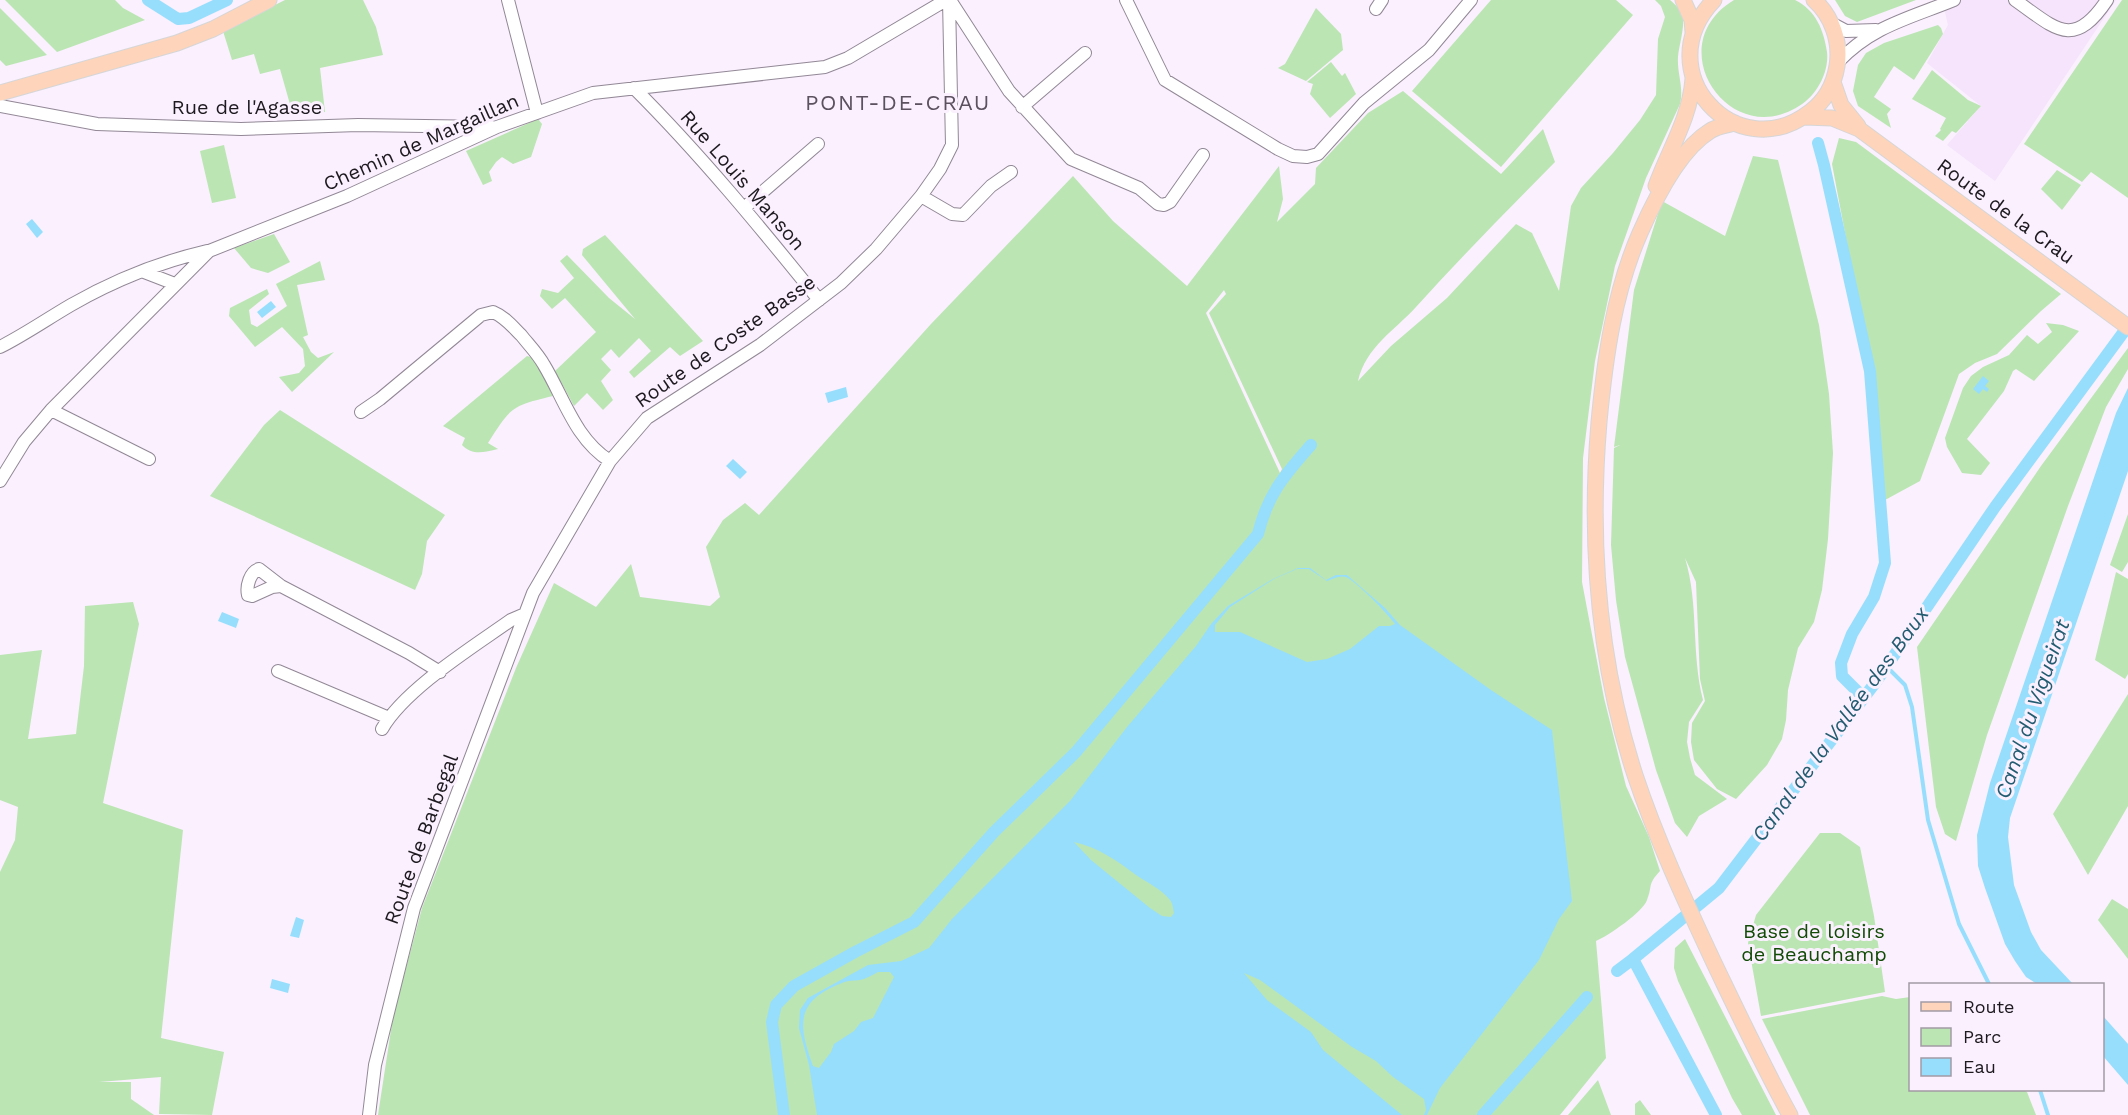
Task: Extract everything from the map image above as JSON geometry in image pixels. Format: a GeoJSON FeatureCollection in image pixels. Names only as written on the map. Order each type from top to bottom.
{"type":"FeatureCollection","features":[{"type":"Feature","properties":{"kind":"main road"},"geometry":{"type":"LineString","coordinates":[[0,93],[177,43],[213,29],[269,0]]}},
{"type":"Feature","properties":{"kind":"main road"},"geometry":{"type":"LineString","coordinates":[[1683,0],[1692,20],[1690,54],[1693,76],[1692,98],[1633,249],[1621,288],[1605,366],[1595,468],[1594,532],[1601,620],[1612,686],[1635,775],[1669,865],[1712,958],[1790,1115]]}},
{"type":"Feature","properties":{"kind":"main road"},"geometry":{"type":"LineString","coordinates":[[1693,32],[1702,14],[1714,0]]}},
{"type":"Feature","properties":{"kind":"main road"},"geometry":{"type":"LineString","coordinates":[[1693,76],[1699,91],[1709,105],[1736,123],[1758,129],[1770,129],[1787,125],[1804,117],[1821,101],[1833,82],[1838,62],[1838,48],[1826,12],[1814,0]]}},
{"type":"Feature","properties":{"kind":"main road"},"geometry":{"type":"LineString","coordinates":[[1833,82],[1841,105],[1860,129]]}},
{"type":"Feature","properties":{"kind":"main road"},"geometry":{"type":"LineString","coordinates":[[1804,117],[1832,118],[1860,129]]}},
{"type":"Feature","properties":{"kind":"main road"},"geometry":{"type":"LineString","coordinates":[[1648,215],[1677,167],[1700,139],[1711,130],[1736,123]]}},
{"type":"Feature","properties":{"kind":"main road","name":"Route de la Crau"},"geometry":{"type":"LineString","coordinates":[[1860,129],[2125,324]]}},
{"type":"Feature","properties":{"kind":"street"},"geometry":{"type":"LineString","coordinates":[[508,0],[537,112]]}},
{"type":"Feature","properties":{"kind":"street"},"geometry":{"type":"LineString","coordinates":[[949,0],[1008,91],[1071,159],[1139,188],[1158,204],[1164,206],[1170,202],[1203,155]]}},
{"type":"Feature","properties":{"kind":"street","name":"Chemin de Margaillan"},"geometry":{"type":"LineString","coordinates":[[0,482],[24,442],[51,410],[209,251],[347,196],[497,127],[593,93],[825,67],[848,58],[949,0]]}},
{"type":"Feature","properties":{"kind":"street","name":"Route de Coste Basse"},"geometry":{"type":"LineString","coordinates":[[513,651],[525,614],[541,578],[610,461],[647,418],[751,351],[841,283],[876,249],[921,196],[940,169],[952,145],[949,0]]}},
{"type":"Feature","properties":{"kind":"street"},"geometry":{"type":"LineString","coordinates":[[1126,0],[1165,80],[1278,149],[1293,156],[1307,158],[1318,154],[1364,103],[1429,50],[1471,0]]}},
{"type":"Feature","properties":{"kind":"street"},"geometry":{"type":"LineString","coordinates":[[1838,62],[1878,30],[1954,0]]}},
{"type":"Feature","properties":{"kind":"street"},"geometry":{"type":"LineString","coordinates":[[2015,0],[2058,29],[2073,31],[2086,25],[2108,0]]}},
{"type":"Feature","properties":{"kind":"street"},"geometry":{"type":"LineString","coordinates":[[1826,12],[1846,31],[1878,30]]}},
{"type":"Feature","properties":{"kind":"street"},"geometry":{"type":"LineString","coordinates":[[1022,107],[1085,53]]}},
{"type":"Feature","properties":{"kind":"street","name":"Rue Louis Manson"},"geometry":{"type":"LineString","coordinates":[[634,88],[675,129],[744,208],[819,300]]}},
{"type":"Feature","properties":{"kind":"street","name":"Rue de l'Agasse"},"geometry":{"type":"LineString","coordinates":[[0,106],[97,124],[242,129],[358,125],[497,127]]}},
{"type":"Feature","properties":{"kind":"street"},"geometry":{"type":"LineString","coordinates":[[744,208],[818,144]]}},
{"type":"Feature","properties":{"kind":"street"},"geometry":{"type":"LineString","coordinates":[[921,196],[952,214],[963,214],[991,186],[1011,172]]}},
{"type":"Feature","properties":{"kind":"street"},"geometry":{"type":"LineString","coordinates":[[0,347],[73,304],[118,282],[173,260],[209,251]]}},
{"type":"Feature","properties":{"kind":"street"},"geometry":{"type":"LineString","coordinates":[[144,272],[175,284]]}},
{"type":"Feature","properties":{"kind":"street"},"geometry":{"type":"LineString","coordinates":[[361,412],[381,399],[481,315],[493,312],[503,316],[544,363],[589,445],[610,461]]}},
{"type":"Feature","properties":{"kind":"street"},"geometry":{"type":"LineString","coordinates":[[51,410],[149,459]]}},
{"type":"Feature","properties":{"kind":"street"},"geometry":{"type":"LineString","coordinates":[[281,586],[440,672]]}},
{"type":"Feature","properties":{"kind":"street"},"geometry":{"type":"LineString","coordinates":[[382,729],[408,698],[440,672],[511,620],[525,614]]}},
{"type":"Feature","properties":{"kind":"street","name":"Route de Barbegal"},"geometry":{"type":"LineString","coordinates":[[369,1115],[375,1065],[414,908],[513,651]]}},
{"type":"Feature","properties":{"kind":"street"},"geometry":{"type":"LineString","coordinates":[[278,671],[389,718]]}},
{"type":"Feature","properties":{"kind":"shaded area"},"geometry":{"type":"Polygon","coordinates":[[[1946,0],[2116,0],[1995,181],[1947,145],[1981,106],[1927,63],[1948,25],[1945,12],[1946,0]]]}},
{"type":"Feature","properties":{"kind":"green space"},"geometry":{"type":"Polygon","coordinates":[[[5,0],[115,0],[123,8],[145,20],[57,52],[5,0]]]}},
{"type":"Feature","properties":{"kind":"green space"},"geometry":{"type":"Polygon","coordinates":[[[285,0],[363,0],[376,27],[383,55],[320,68],[325,112],[293,115],[280,69],[260,74],[254,54],[232,60],[223,31],[285,0]]]}},
{"type":"Feature","properties":{"kind":"green space"},"geometry":{"type":"Polygon","coordinates":[[[1491,0],[1616,0],[1633,15],[1501,167],[1412,91],[1491,0]]]}},
{"type":"Feature","properties":{"kind":"green space"},"geometry":{"type":"Polygon","coordinates":[[[1655,0],[1670,0],[1678,8],[1683,19],[1678,57],[1681,98],[1646,178],[1615,266],[1595,361],[1583,458],[1582,582],[1604,698],[1626,786],[1649,837],[1660,871],[1652,882],[1647,900],[1639,911],[1596,941],[1606,1058],[1560,1115],[378,1115],[393,1017],[422,908],[516,668],[554,583],[596,607],[631,564],[640,597],[710,606],[720,597],[706,547],[723,520],[745,503],[759,515],[931,324],[1073,176],[1113,221],[1187,286],[1279,166],[1283,199],[1277,222],[1315,184],[1316,168],[1368,113],[1403,91],[1501,174],[1543,129],[1555,162],[1382,340],[1367,358],[1358,381],[1391,346],[1447,298],[1516,224],[1532,233],[1559,291],[1571,206],[1581,188],[1640,120],[1656,95],[1658,39],[1665,17],[1661,6],[1655,0]],[[1224,290],[1206,313],[1280,473],[1282,469],[1209,313],[1226,294],[1224,290]]]}},
{"type":"Feature","properties":{"kind":"green space"},"geometry":{"type":"Polygon","coordinates":[[[1734,0],[1795,0],[1814,15],[1824,36],[1827,59],[1822,79],[1806,101],[1779,115],[1753,116],[1731,106],[1714,90],[1704,68],[1702,44],[1712,20],[1734,0]]]}},
{"type":"Feature","properties":{"kind":"green space"},"geometry":{"type":"Polygon","coordinates":[[[1835,0],[1916,0],[1857,22],[1845,16],[1835,0]]]}},
{"type":"Feature","properties":{"kind":"green space"},"geometry":{"type":"Polygon","coordinates":[[[2122,0],[2128,0],[2128,198],[2091,172],[2082,182],[2024,144],[2122,0]]]}},
{"type":"Feature","properties":{"kind":"green space"},"geometry":{"type":"Polygon","coordinates":[[[0,8],[47,55],[6,66],[0,60],[0,8]]]}},
{"type":"Feature","properties":{"kind":"green space"},"geometry":{"type":"Polygon","coordinates":[[[1316,8],[1341,34],[1343,50],[1306,81],[1278,68],[1285,64],[1316,8]]]}},
{"type":"Feature","properties":{"kind":"green space"},"geometry":{"type":"Polygon","coordinates":[[[1938,25],[1943,34],[1914,80],[1894,66],[1874,97],[1891,109],[1887,114],[1891,128],[1858,106],[1853,91],[1858,65],[1866,53],[1884,43],[1938,25]]]}},
{"type":"Feature","properties":{"kind":"green space"},"geometry":{"type":"Polygon","coordinates":[[[1331,62],[1342,76],[1345,73],[1356,94],[1330,118],[1310,94],[1313,84],[1307,82],[1331,62]]]}},
{"type":"Feature","properties":{"kind":"green space"},"geometry":{"type":"Polygon","coordinates":[[[1932,70],[1968,100],[1981,106],[1956,133],[1952,131],[1943,141],[1935,136],[1941,130],[1946,118],[1912,99],[1932,70]]]}},
{"type":"Feature","properties":{"kind":"green space"},"geometry":{"type":"Polygon","coordinates":[[[538,119],[542,124],[531,157],[513,164],[502,157],[489,172],[492,181],[483,185],[466,151],[538,119]]]}},
{"type":"Feature","properties":{"kind":"green space"},"geometry":{"type":"Polygon","coordinates":[[[1839,138],[1856,142],[2061,294],[1997,354],[1975,363],[1959,374],[1920,481],[1885,500],[1872,364],[1832,164],[1839,138]]]}},
{"type":"Feature","properties":{"kind":"green space"},"geometry":{"type":"Polygon","coordinates":[[[224,145],[236,198],[212,203],[200,151],[224,145]]]}},
{"type":"Feature","properties":{"kind":"green space"},"geometry":{"type":"Polygon","coordinates":[[[1753,156],[1778,160],[1819,325],[1829,394],[1833,453],[1828,539],[1822,590],[1814,622],[1798,648],[1788,690],[1782,739],[1767,765],[1736,799],[1717,789],[1694,760],[1691,742],[1692,723],[1705,701],[1700,679],[1696,582],[1685,558],[1692,593],[1697,664],[1703,700],[1689,722],[1687,742],[1695,775],[1727,799],[1699,816],[1687,837],[1675,823],[1656,770],[1625,657],[1616,600],[1611,545],[1614,448],[1620,445],[1614,447],[1634,290],[1662,201],[1725,236],[1753,156]]]}},
{"type":"Feature","properties":{"kind":"green space"},"geometry":{"type":"Polygon","coordinates":[[[2057,170],[2081,185],[2062,210],[2041,189],[2057,170]]]}},
{"type":"Feature","properties":{"kind":"green space"},"geometry":{"type":"Polygon","coordinates":[[[274,234],[290,262],[268,273],[251,268],[234,248],[274,234]]]}},
{"type":"Feature","properties":{"kind":"green space"},"geometry":{"type":"Polygon","coordinates":[[[605,235],[703,341],[680,356],[670,347],[634,378],[629,372],[651,351],[639,338],[619,358],[611,349],[601,359],[611,370],[601,381],[613,400],[603,410],[587,393],[574,406],[555,371],[596,332],[565,298],[552,309],[540,296],[542,289],[558,293],[574,278],[560,261],[567,255],[609,298],[635,319],[582,255],[583,249],[605,235]]]}},
{"type":"Feature","properties":{"kind":"green space"},"geometry":{"type":"Polygon","coordinates":[[[320,261],[325,280],[297,285],[308,335],[303,337],[311,352],[318,358],[334,352],[292,392],[279,377],[299,373],[305,366],[303,349],[282,327],[255,347],[229,316],[230,308],[267,289],[269,294],[249,310],[251,324],[257,327],[287,306],[276,284],[320,261]]]}},
{"type":"Feature","properties":{"kind":"green space"},"geometry":{"type":"Polygon","coordinates":[[[2046,323],[2063,325],[2079,331],[2034,381],[2016,369],[2013,371],[2004,391],[1967,439],[1990,463],[1981,475],[1962,473],[1947,447],[1945,438],[1963,388],[1971,376],[1983,367],[2009,355],[2027,335],[2038,344],[2052,332],[2046,323]]]}},
{"type":"Feature","properties":{"kind":"green space"},"geometry":{"type":"Polygon","coordinates":[[[2128,348],[2128,369],[2106,407],[2068,506],[1987,735],[1956,841],[1945,834],[1936,807],[1917,647],[2041,466],[2128,348]]]}},
{"type":"Feature","properties":{"kind":"green space"},"geometry":{"type":"Polygon","coordinates":[[[527,356],[534,358],[553,396],[528,402],[513,410],[488,443],[498,449],[470,451],[462,445],[465,438],[443,426],[527,356]]]}},
{"type":"Feature","properties":{"kind":"green space"},"geometry":{"type":"Polygon","coordinates":[[[280,410],[445,515],[427,541],[422,574],[415,590],[210,496],[264,425],[280,410]]]}},
{"type":"Feature","properties":{"kind":"green space"},"geometry":{"type":"Polygon","coordinates":[[[2128,514],[2128,562],[2122,572],[2110,565],[2128,514]]]}},
{"type":"Feature","properties":{"kind":"green space"},"geometry":{"type":"Polygon","coordinates":[[[2116,572],[2128,579],[2128,674],[2125,679],[2095,660],[2116,572]]]}},
{"type":"Feature","properties":{"kind":"green space"},"geometry":{"type":"Polygon","coordinates":[[[133,602],[139,624],[103,803],[183,830],[161,1038],[224,1052],[212,1115],[159,1114],[161,1077],[99,1082],[131,1082],[131,1099],[154,1115],[0,1115],[0,872],[15,840],[18,807],[0,800],[0,655],[42,650],[28,739],[76,734],[84,666],[85,606],[133,602]]]}},
{"type":"Feature","properties":{"kind":"green space"},"geometry":{"type":"Polygon","coordinates":[[[2128,694],[2128,806],[2088,875],[2053,814],[2128,694]]]}},
{"type":"Feature","properties":{"kind":"green space","name":"Base de loisirs de Beauchamp"},"geometry":{"type":"Polygon","coordinates":[[[1820,833],[1840,833],[1860,847],[1874,916],[1885,992],[1761,1016],[1748,943],[1756,915],[1820,833]]]}},
{"type":"Feature","properties":{"kind":"green space"},"geometry":{"type":"Polygon","coordinates":[[[2112,899],[2128,909],[2128,959],[2098,920],[2112,899]]]}},
{"type":"Feature","properties":{"kind":"green space"},"geometry":{"type":"Polygon","coordinates":[[[1685,939],[1776,1115],[1742,1115],[1732,1098],[1674,968],[1675,948],[1685,939]]]}},
{"type":"Feature","properties":{"kind":"green space"},"geometry":{"type":"Polygon","coordinates":[[[1882,996],[1896,999],[1909,997],[1909,1091],[2026,1091],[2036,1115],[1810,1115],[1762,1019],[1882,996]]]}},
{"type":"Feature","properties":{"kind":"green space"},"geometry":{"type":"Polygon","coordinates":[[[1598,1080],[1611,1115],[1568,1115],[1598,1080]]]}},
{"type":"Feature","properties":{"kind":"green space"},"geometry":{"type":"Polygon","coordinates":[[[1640,1100],[1651,1115],[1635,1115],[1635,1104],[1640,1100]]]}},
{"type":"Feature","properties":{"kind":"water"},"geometry":{"type":"Polygon","coordinates":[[[32,219],[43,232],[37,238],[26,224],[32,219]]]}},
{"type":"Feature","properties":{"kind":"water"},"geometry":{"type":"Polygon","coordinates":[[[271,301],[276,307],[262,318],[257,312],[271,301]]]}},
{"type":"Feature","properties":{"kind":"water"},"geometry":{"type":"Polygon","coordinates":[[[1983,376],[1989,381],[1985,386],[1989,389],[1987,392],[1983,389],[1979,394],[1973,389],[1983,376]]]}},
{"type":"Feature","properties":{"kind":"water"},"geometry":{"type":"Polygon","coordinates":[[[846,387],[848,397],[828,403],[825,393],[846,387]]]}},
{"type":"Feature","properties":{"kind":"water","name":"Canal du Vigueirat"},"geometry":{"type":"Polygon","coordinates":[[[2128,388],[2128,471],[2010,818],[2008,837],[2014,885],[2031,932],[2041,950],[2072,983],[2035,983],[2026,977],[2005,944],[1978,866],[1977,835],[1990,783],[2116,413],[2128,388]]]}},
{"type":"Feature","properties":{"kind":"water"},"geometry":{"type":"Polygon","coordinates":[[[733,459],[747,472],[740,479],[726,466],[733,459]]]}},
{"type":"Feature","properties":{"kind":"water"},"geometry":{"type":"Polygon","coordinates":[[[1298,568],[1310,568],[1326,580],[1336,575],[1347,575],[1385,608],[1400,625],[1552,730],[1572,901],[1559,919],[1539,960],[1440,1088],[1427,1115],[1424,1115],[1426,1110],[1424,1099],[1393,1077],[1376,1061],[1352,1047],[1260,980],[1244,973],[1267,1000],[1311,1032],[1323,1050],[1402,1115],[817,1115],[809,1065],[799,1028],[800,1010],[808,998],[868,965],[901,961],[929,948],[952,919],[1070,801],[1127,727],[1196,646],[1211,624],[1228,606],[1273,579],[1298,568]],[[1297,569],[1274,579],[1230,607],[1215,625],[1215,632],[1240,632],[1307,662],[1327,659],[1350,649],[1379,626],[1395,624],[1372,598],[1346,577],[1327,581],[1309,569],[1297,569]],[[1074,842],[1091,860],[1162,916],[1171,917],[1174,913],[1170,900],[1158,889],[1107,855],[1074,842]],[[878,972],[862,979],[844,982],[827,990],[808,1006],[803,1026],[813,1066],[819,1068],[834,1044],[854,1031],[861,1022],[873,1018],[894,977],[890,972],[878,972]]]}},
{"type":"Feature","properties":{"kind":"water"},"geometry":{"type":"Polygon","coordinates":[[[222,612],[239,619],[236,628],[218,621],[222,612]]]}},
{"type":"Feature","properties":{"kind":"water"},"geometry":{"type":"Polygon","coordinates":[[[296,917],[304,920],[299,938],[290,936],[296,917]]]}},
{"type":"Feature","properties":{"kind":"water"},"geometry":{"type":"Polygon","coordinates":[[[272,979],[290,984],[288,993],[270,988],[272,979]]]}},
{"type":"Feature","properties":{"kind":"water"},"geometry":{"type":"Polygon","coordinates":[[[2104,1017],[2128,1044],[2128,1085],[2104,1057],[2104,1017]]]}},
{"type":"Feature","properties":{"kind":"waterway"},"geometry":{"type":"LineString","coordinates":[[148,0],[178,19],[189,18],[227,0]]}},
{"type":"Feature","properties":{"kind":"waterway"},"geometry":{"type":"LineString","coordinates":[[1818,143],[1870,371],[1885,563],[1874,597],[1852,634],[1841,663],[1842,676],[1864,698]]}},
{"type":"Feature","properties":{"kind":"waterway","name":"Canal de la Vallée des Baux"},"geometry":{"type":"LineString","coordinates":[[1716,1115],[1633,959],[1719,888],[1878,679],[1995,507],[2128,326]]}},
{"type":"Feature","properties":{"kind":"waterway"},"geometry":{"type":"LineString","coordinates":[[784,1115],[772,1022],[776,1005],[794,986],[914,922],[994,832],[1076,752],[1258,534],[1267,507],[1278,485],[1311,445]]}},
{"type":"Feature","properties":{"kind":"waterway"},"geometry":{"type":"LineString","coordinates":[[1886,666],[1905,685],[1912,707],[1928,820],[1959,924],[1988,983]]}},
{"type":"Feature","properties":{"kind":"waterway"},"geometry":{"type":"LineString","coordinates":[[1617,971],[1633,959]]}},
{"type":"Feature","properties":{"kind":"waterway"},"geometry":{"type":"LineString","coordinates":[[1483,1115],[1587,997]]}},
{"type":"Feature","properties":{"kind":"waterway"},"geometry":{"type":"LineString","coordinates":[[2040,1091],[2048,1115]]}},
{"type":"Feature","properties":{"kind":"district","name":"PONT-DE-CRAU"},"geometry":{"type":"Point","coordinates":[898,102]}}]}
